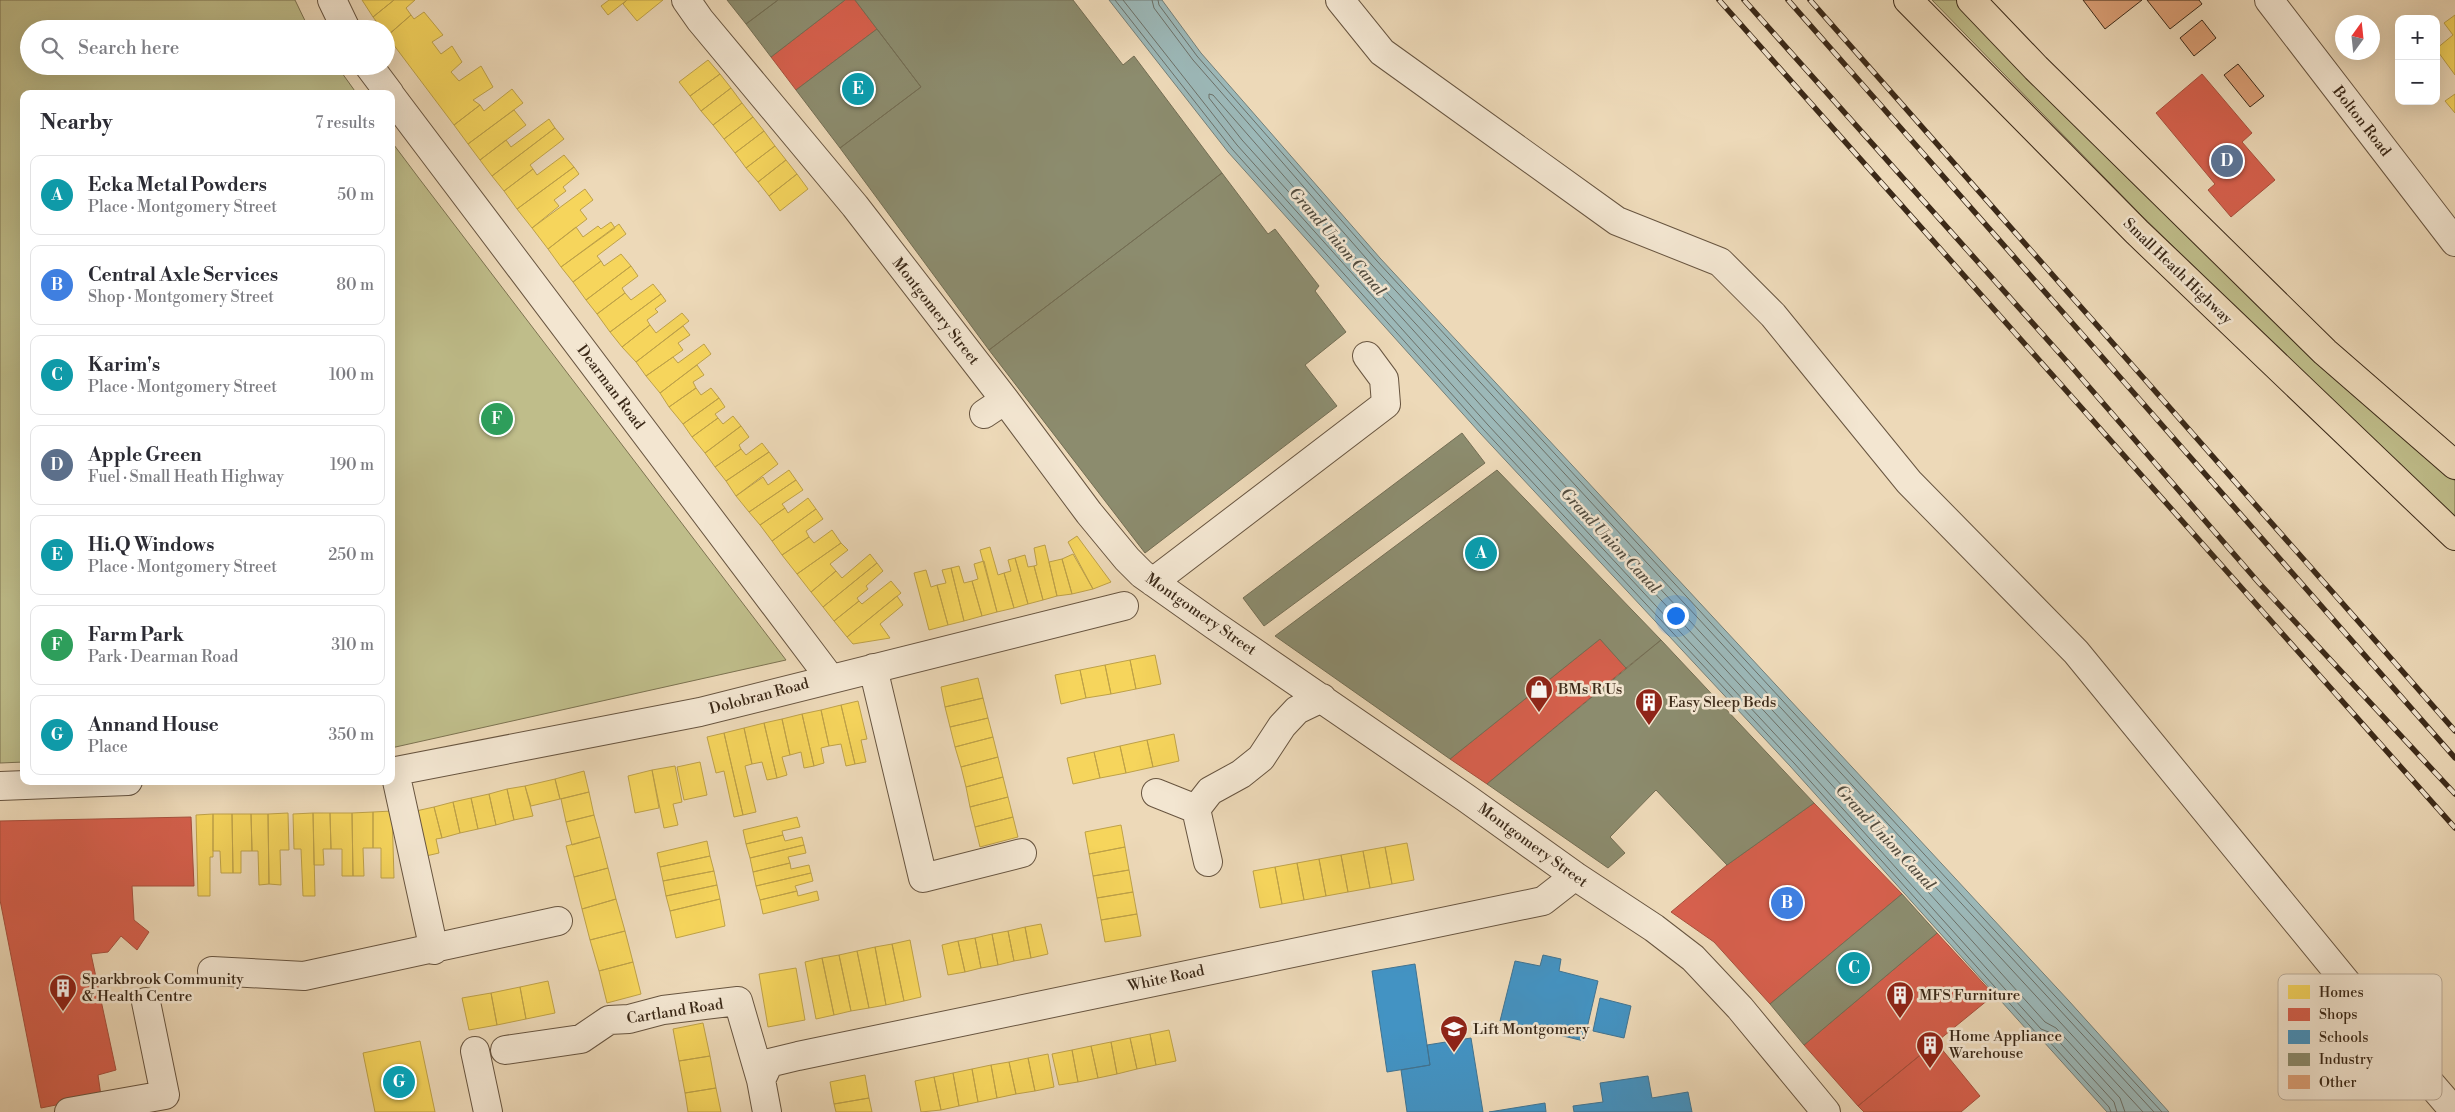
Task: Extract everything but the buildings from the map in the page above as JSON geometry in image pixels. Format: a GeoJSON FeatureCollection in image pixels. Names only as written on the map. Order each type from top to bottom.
{"type":"FeatureCollection","features":[{"type":"Feature","properties":{"kind":"highway","name":"Small Heath Highway"},"geometry":{"type":"LineString","coordinates":[[1908,0],[2137,232],[2455,536]]}},
{"type":"Feature","properties":{"kind":"highway"},"geometry":{"type":"LineString","coordinates":[[1971,0],[2036,68],[2326,352],[2455,465]]}},
{"type":"Feature","properties":{"kind":"street"},"geometry":{"type":"LineString","coordinates":[[332,0],[342,20]]}},
{"type":"Feature","properties":{"kind":"street","name":"Montgomery Street"},"geometry":{"type":"LineString","coordinates":[[686,0],[846,214],[995,407],[1126,559],[1153,582],[1466,798],[1575,876],[1654,928],[1693,958],[1740,1008],[1826,1112]]}},
{"type":"Feature","properties":{"kind":"street"},"geometry":{"type":"LineString","coordinates":[[1340,0],[1382,52],[1617,221],[1720,262],[1773,315],[1909,482],[2076,652],[2340,974]]}},
{"type":"Feature","properties":{"kind":"street","name":"Bolton Road"},"geometry":{"type":"LineString","coordinates":[[2269,0],[2455,242]]}},
{"type":"Feature","properties":{"kind":"street","name":"Dearman Road"},"geometry":{"type":"LineString","coordinates":[[376,75],[386,90]]}},
{"type":"Feature","properties":{"kind":"street","name":"Dearman Road"},"geometry":{"type":"LineString","coordinates":[[395,102],[830,678]]}},
{"type":"Feature","properties":{"kind":"street"},"geometry":{"type":"LineString","coordinates":[[1153,582],[1386,404],[1384,379],[1367,356]]}},
{"type":"Feature","properties":{"kind":"street","name":"Dolobran Road"},"geometry":{"type":"LineString","coordinates":[[395,772],[700,712],[1124,606]]}},
{"type":"Feature","properties":{"kind":"street"},"geometry":{"type":"LineString","coordinates":[[873,668],[923,878],[1022,853]]}},
{"type":"Feature","properties":{"kind":"street"},"geometry":{"type":"LineString","coordinates":[[1196,809],[1210,791],[1241,774],[1261,758],[1282,726],[1297,710],[1322,698]]}},
{"type":"Feature","properties":{"kind":"street"},"geometry":{"type":"LineString","coordinates":[[395,781],[434,950]]}},
{"type":"Feature","properties":{"kind":"street"},"geometry":{"type":"LineString","coordinates":[[0,786],[26,785]]}},
{"type":"Feature","properties":{"kind":"street"},"geometry":{"type":"LineString","coordinates":[[1156,794],[1196,809]]}},
{"type":"Feature","properties":{"kind":"street"},"geometry":{"type":"LineString","coordinates":[[1196,809],[1208,862]]}},
{"type":"Feature","properties":{"kind":"street","name":"White Road"},"geometry":{"type":"LineString","coordinates":[[761,1080],[769,1063],[798,1056],[1543,902],[1575,876]]}},
{"type":"Feature","properties":{"kind":"street"},"geometry":{"type":"LineString","coordinates":[[212,971],[304,976],[434,950],[558,921]]}},
{"type":"Feature","properties":{"kind":"street","name":"Cartland Road"},"geometry":{"type":"LineString","coordinates":[[505,1050],[582,1039],[609,1020],[629,1018],[663,1010],[738,1001],[761,1080],[767,1112]]}},
{"type":"Feature","properties":{"kind":"street"},"geometry":{"type":"LineString","coordinates":[[69,1112],[165,1095],[146,1002]]}},
{"type":"Feature","properties":{"kind":"street"},"geometry":{"type":"LineString","coordinates":[[475,1051],[488,1112]]}},
{"type":"Feature","properties":{"kind":"street"},"geometry":{"type":"LineString","coordinates":[[2442,1097],[2455,1112]]}},
{"type":"Feature","properties":{"kind":"shaded area"},"geometry":{"type":"Polygon","coordinates":[[[0,0],[295,0],[305,20],[20,20],[20,75],[343,75],[354,90],[20,90],[20,762],[0,763],[0,0]]]}},
{"type":"Feature","properties":{"kind":"shaded area"},"geometry":{"type":"Polygon","coordinates":[[[1932,0],[1957,0],[2085,136],[2265,313],[2455,481],[2455,520],[2140,214],[1932,0]]]}},
{"type":"Feature","properties":{"kind":"shaded area"},"geometry":{"type":"Polygon","coordinates":[[[395,146],[418,177],[786,660],[395,747],[395,146]]]}},
{"type":"Feature","properties":{"kind":"water","name":"Grand Union Canal"},"geometry":{"type":"Polygon","coordinates":[[[1109,0],[1162,0],[1201,53],[1380,258],[2069,1001],[2169,1112],[2107,1112],[2043,1041],[2036,1040],[1790,766],[1480,433],[1228,152],[1109,0]]]}},
{"type":"Feature","properties":{"kind":"railway"},"geometry":{"type":"LineString","coordinates":[[1719,0],[2455,828]]}},
{"type":"Feature","properties":{"kind":"railway"},"geometry":{"type":"LineString","coordinates":[[1744,0],[2070,365],[2259,583],[2455,794]]}},
{"type":"Feature","properties":{"kind":"railway"},"geometry":{"type":"LineString","coordinates":[[1788,0],[2455,758]]}},
{"type":"Feature","properties":{"kind":"railway"},"geometry":{"type":"LineString","coordinates":[[1810,0],[2455,731]]}},
{"type":"Feature","properties":{"kind":"place","name":"Hi.Q Windows"},"geometry":{"type":"Point","coordinates":[858,89]}},
{"type":"Feature","properties":{"kind":"place","name":"Apple Green"},"geometry":{"type":"Point","coordinates":[2227,161]}},
{"type":"Feature","properties":{"kind":"place","name":"Farm Park"},"geometry":{"type":"Point","coordinates":[497,419]}},
{"type":"Feature","properties":{"kind":"place","name":"Ecka Metal Powders"},"geometry":{"type":"Point","coordinates":[1481,553]}},
{"type":"Feature","properties":{"kind":"place","name":"BMs R Us"},"geometry":{"type":"Point","coordinates":[1539,713]}},
{"type":"Feature","properties":{"kind":"place","name":"Easy Sleep Beds"},"geometry":{"type":"Point","coordinates":[1649,726]}},
{"type":"Feature","properties":{"kind":"place","name":"Central Axle Services"},"geometry":{"type":"Point","coordinates":[1787,903]}},
{"type":"Feature","properties":{"kind":"place","name":"Karim's"},"geometry":{"type":"Point","coordinates":[1854,968]}},
{"type":"Feature","properties":{"kind":"place","name":"Sparkbrook Community & Health Centre"},"geometry":{"type":"Point","coordinates":[63,1012]}},
{"type":"Feature","properties":{"kind":"place","name":"MFS Furniture"},"geometry":{"type":"Point","coordinates":[1900,1019]}},
{"type":"Feature","properties":{"kind":"place","name":"Lift Montgomery"},"geometry":{"type":"Point","coordinates":[1454,1053]}},
{"type":"Feature","properties":{"kind":"place","name":"Home Appliance Warehouse"},"geometry":{"type":"Point","coordinates":[1930,1069]}},
{"type":"Feature","properties":{"kind":"place","name":"Annand House"},"geometry":{"type":"Point","coordinates":[399,1082]}}]}
